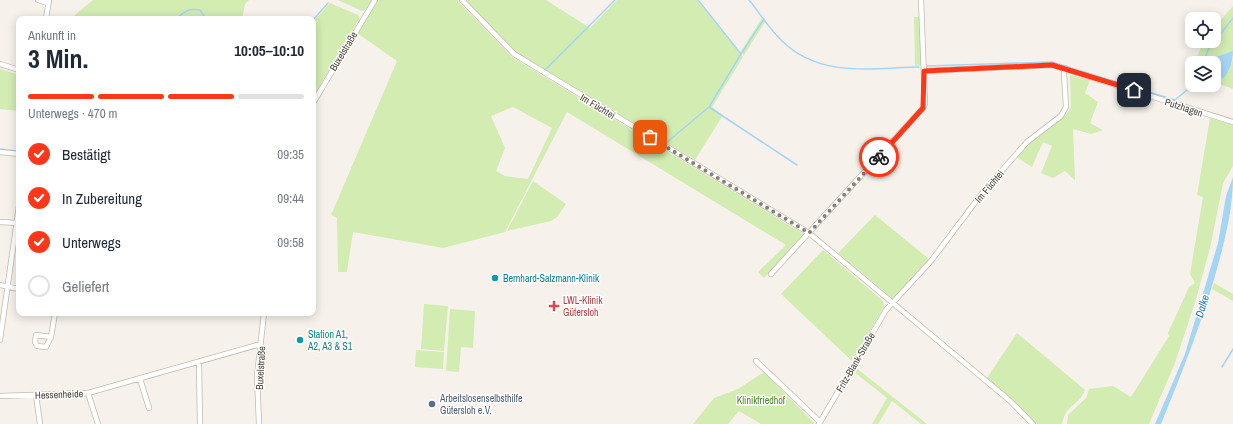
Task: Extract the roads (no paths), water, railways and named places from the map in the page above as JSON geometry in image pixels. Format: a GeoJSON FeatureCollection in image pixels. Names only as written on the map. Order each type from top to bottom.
{"type":"FeatureCollection","features":[{"type":"Feature","properties":{"kind":"street"},"geometry":{"type":"LineString","coordinates":[[38,0],[48,2],[46,16]]}},
{"type":"Feature","properties":{"kind":"street","name":"Buxelstraße"},"geometry":{"type":"LineString","coordinates":[[316,98],[374,0]]}},
{"type":"Feature","properties":{"kind":"street","name":"Im Füchtei"},"geometry":{"type":"LineString","coordinates":[[462,0],[514,54],[809,233],[1009,400],[1033,424]]}},
{"type":"Feature","properties":{"kind":"street"},"geometry":{"type":"LineString","coordinates":[[771,274],[920,112],[925,104],[921,0]]}},
{"type":"Feature","properties":{"kind":"street"},"geometry":{"type":"LineString","coordinates":[[0,64],[16,69]]}},
{"type":"Feature","properties":{"kind":"street","name":"Putzhagen"},"geometry":{"type":"LineString","coordinates":[[924,71],[1052,65],[1233,122]]}},
{"type":"Feature","properties":{"kind":"street","name":"Im Füchtei"},"geometry":{"type":"LineString","coordinates":[[892,302],[931,261],[983,192],[1022,146],[1038,132],[1061,116],[1066,107],[1065,68]]}},
{"type":"Feature","properties":{"kind":"street"},"geometry":{"type":"LineString","coordinates":[[0,152],[16,154]]}},
{"type":"Feature","properties":{"kind":"street"},"geometry":{"type":"LineString","coordinates":[[0,222],[16,223]]}},
{"type":"Feature","properties":{"kind":"street"},"geometry":{"type":"LineString","coordinates":[[0,340],[16,236]]}},
{"type":"Feature","properties":{"kind":"street"},"geometry":{"type":"LineString","coordinates":[[0,285],[16,289]]}},
{"type":"Feature","properties":{"kind":"street","name":"Fritz-Blank-Straße"},"geometry":{"type":"LineString","coordinates":[[756,361],[820,423],[892,302]]}},
{"type":"Feature","properties":{"kind":"street"},"geometry":{"type":"LineString","coordinates":[[51,337],[54,316]]}},
{"type":"Feature","properties":{"kind":"street","name":"Buxelstraße"},"geometry":{"type":"LineString","coordinates":[[259,424],[257,376],[264,316]]}},
{"type":"Feature","properties":{"kind":"street","name":"Hessenheide"},"geometry":{"type":"LineString","coordinates":[[0,396],[88,393],[257,345],[260,346]]}},
{"type":"Feature","properties":{"kind":"street"},"geometry":{"type":"LineString","coordinates":[[199,362],[200,424]]}},
{"type":"Feature","properties":{"kind":"street"},"geometry":{"type":"LineString","coordinates":[[140,379],[149,408]]}},
{"type":"Feature","properties":{"kind":"street"},"geometry":{"type":"LineString","coordinates":[[88,393],[98,424]]}},
{"type":"Feature","properties":{"kind":"street"},"geometry":{"type":"LineString","coordinates":[[36,395],[40,424]]}},
{"type":"Feature","properties":{"kind":"water"},"geometry":{"type":"Polygon","coordinates":[[[1233,51],[1232,62],[1224,78],[1221,78],[1221,56],[1219,56],[1233,51]]]}},
{"type":"Feature","properties":{"kind":"water","name":"Dalke"},"geometry":{"type":"Polygon","coordinates":[[[1233,177],[1232,200],[1228,224],[1220,258],[1205,308],[1161,424],[1155,424],[1185,354],[1218,243],[1226,196],[1233,177]]]}},
{"type":"Feature","properties":{"kind":"waterway"},"geometry":{"type":"LineString","coordinates":[[546,69],[615,0]]}},
{"type":"Feature","properties":{"kind":"waterway"},"geometry":{"type":"LineString","coordinates":[[666,143],[709,107],[741,54],[698,0]]}},
{"type":"Feature","properties":{"kind":"waterway"},"geometry":{"type":"LineString","coordinates":[[749,0],[782,41],[797,53],[813,61],[829,66],[846,68],[864,69],[919,67]]}},
{"type":"Feature","properties":{"kind":"waterway"},"geometry":{"type":"LineString","coordinates":[[316,17],[328,3]]}},
{"type":"Feature","properties":{"kind":"waterway"},"geometry":{"type":"LineString","coordinates":[[179,16],[186,11],[192,10],[200,10],[204,16]]}},
{"type":"Feature","properties":{"kind":"waterway"},"geometry":{"type":"LineString","coordinates":[[1206,56],[1208,50],[1233,18]]}},
{"type":"Feature","properties":{"kind":"waterway"},"geometry":{"type":"LineString","coordinates":[[741,54],[764,19]]}},
{"type":"Feature","properties":{"kind":"waterway"},"geometry":{"type":"LineString","coordinates":[[927,66],[1052,62],[1175,100],[1185,92]]}},
{"type":"Feature","properties":{"kind":"waterway"},"geometry":{"type":"LineString","coordinates":[[709,107],[797,165]]}},
{"type":"Feature","properties":{"kind":"waterway"},"geometry":{"type":"LineString","coordinates":[[0,149],[16,151]]}},
{"type":"Feature","properties":{"kind":"waterway"},"geometry":{"type":"LineString","coordinates":[[1222,367],[1233,349]]}},
{"type":"Feature","properties":{"kind":"place","name":"Bernhard-Salzmann-Klinik"},"geometry":{"type":"Point","coordinates":[495,278]}},
{"type":"Feature","properties":{"kind":"place","name":"LWL-Klinik Gütersloh"},"geometry":{"type":"Point","coordinates":[554,306]}},
{"type":"Feature","properties":{"kind":"place","name":"Station A1, A2, A3 & S1"},"geometry":{"type":"Point","coordinates":[300,340]}},
{"type":"Feature","properties":{"kind":"place","name":"Arbeitslosenselbsthilfe Gütersloh e.V."},"geometry":{"type":"Point","coordinates":[432,404]}},
{"type":"Feature","properties":{"kind":"park label","name":"Klinikfriedhof"},"geometry":{"type":"Point","coordinates":[761,400]}}]}
